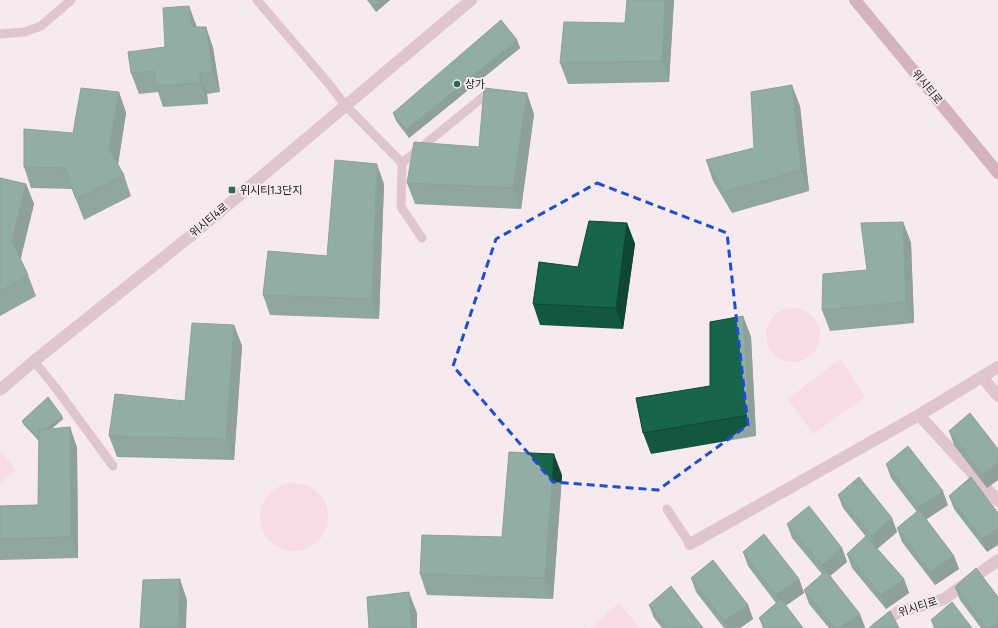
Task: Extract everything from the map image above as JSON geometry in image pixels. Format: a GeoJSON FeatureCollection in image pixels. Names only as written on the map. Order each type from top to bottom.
{"type":"FeatureCollection","features":[{"type":"Feature","properties":{"kind":"main road","name":"위시티로"},"geometry":{"type":"LineString","coordinates":[[855,0],[998,173]]}},
{"type":"Feature","properties":{"kind":"street","name":"위시티4로"},"geometry":{"type":"LineString","coordinates":[[0,390],[198,230],[471,0]]}},
{"type":"Feature","properties":{"kind":"street"},"geometry":{"type":"LineString","coordinates":[[690,544],[919,415],[998,367]]}},
{"type":"Feature","properties":{"kind":"street"},"geometry":{"type":"LineString","coordinates":[[982,376],[998,396]]}},
{"type":"Feature","properties":{"kind":"street"},"geometry":{"type":"LineString","coordinates":[[919,415],[998,501]]}},
{"type":"Feature","properties":{"kind":"street","name":"위시티로"},"geometry":{"type":"LineString","coordinates":[[877,628],[898,612],[944,599],[998,560]]}},
{"type":"Feature","properties":{"kind":"lane"},"geometry":{"type":"LineString","coordinates":[[0,34],[24,32],[41,26],[71,0]]}},
{"type":"Feature","properties":{"kind":"lane"},"geometry":{"type":"LineString","coordinates":[[257,0],[329,84],[345,105],[402,163],[401,207],[422,238]]}},
{"type":"Feature","properties":{"kind":"lane"},"geometry":{"type":"LineString","coordinates":[[402,163],[483,97]]}},
{"type":"Feature","properties":{"kind":"lane"},"geometry":{"type":"LineString","coordinates":[[34,361],[113,466]]}},
{"type":"Feature","properties":{"kind":"lane"},"geometry":{"type":"LineString","coordinates":[[667,509],[690,544]]}},
{"type":"Feature","properties":{"kind":"highlighted area"},"geometry":{"type":"Polygon","coordinates":[[[597,183],[727,233],[748,425],[658,490],[553,482],[453,366],[496,239],[597,183]]]}},
{"type":"Feature","properties":{"kind":"shaded area"},"geometry":{"type":"Polygon","coordinates":[[[793,308],[803,310],[812,316],[818,325],[820,335],[818,345],[812,354],[803,360],[793,362],[783,360],[774,354],[768,345],[766,335],[768,325],[774,316],[783,310],[793,308]]]}},
{"type":"Feature","properties":{"kind":"shaded area"},"geometry":{"type":"Polygon","coordinates":[[[840,359],[865,397],[813,434],[788,399],[840,359]]]}},
{"type":"Feature","properties":{"kind":"shaded area"},"geometry":{"type":"Polygon","coordinates":[[[2,452],[16,470],[0,484],[0,454],[2,452]]]}},
{"type":"Feature","properties":{"kind":"shaded area"},"geometry":{"type":"Polygon","coordinates":[[[294,483],[307,486],[318,493],[325,504],[328,517],[325,530],[318,541],[307,548],[294,551],[281,548],[270,541],[263,530],[260,517],[263,504],[270,493],[281,486],[294,483]]]}},
{"type":"Feature","properties":{"kind":"shaded area"},"geometry":{"type":"Polygon","coordinates":[[[619,603],[640,628],[590,628],[619,603]]]}},
{"type":"Feature","properties":{"kind":"building"},"geometry":{"type":"Polygon","coordinates":[[[369,0],[382,0],[374,6],[369,0]]]}},
{"type":"Feature","properties":{"kind":"building"},"geometry":{"type":"Polygon","coordinates":[[[627,0],[665,0],[662,61],[560,63],[564,22],[625,23],[627,0]]]}},
{"type":"Feature","properties":{"kind":"building"},"geometry":{"type":"Polygon","coordinates":[[[189,6],[192,27],[206,27],[213,72],[200,73],[200,83],[155,86],[154,71],[131,73],[128,52],[165,47],[163,8],[189,6]]]}},
{"type":"Feature","properties":{"kind":"building","name":"상가"},"geometry":{"type":"Polygon","coordinates":[[[501,20],[517,40],[406,130],[393,113],[501,20]]]}},
{"type":"Feature","properties":{"kind":"building"},"geometry":{"type":"Polygon","coordinates":[[[792,85],[801,170],[724,192],[706,160],[754,148],[751,92],[792,85]]]}},
{"type":"Feature","properties":{"kind":"building"},"geometry":{"type":"Polygon","coordinates":[[[81,88],[119,92],[109,149],[124,175],[76,199],[65,168],[24,167],[24,129],[73,133],[81,88]]]}},
{"type":"Feature","properties":{"kind":"building"},"geometry":{"type":"Polygon","coordinates":[[[484,88],[527,93],[513,188],[407,183],[414,142],[479,147],[484,88]]]}},
{"type":"Feature","properties":{"kind":"building"},"geometry":{"type":"Polygon","coordinates":[[[335,160],[377,164],[372,299],[263,295],[268,251],[327,256],[335,160]]]}},
{"type":"Feature","properties":{"kind":"building"},"geometry":{"type":"Polygon","coordinates":[[[0,178],[26,184],[12,241],[28,275],[0,291],[0,178]]]}},
{"type":"Feature","properties":{"kind":"building"},"geometry":{"type":"Polygon","coordinates":[[[589,221],[627,223],[616,308],[533,304],[539,262],[578,267],[589,221]]]}},
{"type":"Feature","properties":{"kind":"building"},"geometry":{"type":"Polygon","coordinates":[[[903,222],[906,302],[822,310],[823,274],[867,270],[861,223],[903,222]]]}},
{"type":"Feature","properties":{"kind":"building"},"geometry":{"type":"Polygon","coordinates":[[[743,316],[749,415],[643,433],[636,398],[710,386],[710,322],[743,316]]]}},
{"type":"Feature","properties":{"kind":"building"},"geometry":{"type":"Polygon","coordinates":[[[192,323],[234,325],[226,439],[109,436],[115,394],[185,401],[192,323]]]}},
{"type":"Feature","properties":{"kind":"building"},"geometry":{"type":"Polygon","coordinates":[[[48,397],[62,416],[46,429],[39,430],[39,435],[37,437],[22,421],[48,397]]]}},
{"type":"Feature","properties":{"kind":"building"},"geometry":{"type":"Polygon","coordinates":[[[970,413],[998,449],[998,463],[982,474],[949,431],[970,413]]]}},
{"type":"Feature","properties":{"kind":"building"},"geometry":{"type":"Polygon","coordinates":[[[70,427],[71,537],[0,539],[0,506],[38,505],[39,430],[70,427]]]}},
{"type":"Feature","properties":{"kind":"building"},"geometry":{"type":"Polygon","coordinates":[[[908,446],[943,491],[919,507],[886,464],[908,446]]]}},
{"type":"Feature","properties":{"kind":"building"},"geometry":{"type":"Polygon","coordinates":[[[509,452],[554,454],[545,578],[420,574],[422,535],[502,537],[509,452]]]}},
{"type":"Feature","properties":{"kind":"building"},"geometry":{"type":"Polygon","coordinates":[[[859,477],[892,518],[872,536],[838,495],[859,477]]]}},
{"type":"Feature","properties":{"kind":"building"},"geometry":{"type":"Polygon","coordinates":[[[971,477],[998,513],[998,528],[982,539],[949,496],[971,477]]]}},
{"type":"Feature","properties":{"kind":"building"},"geometry":{"type":"Polygon","coordinates":[[[809,506],[842,548],[822,565],[787,524],[809,506]]]}},
{"type":"Feature","properties":{"kind":"building"},"geometry":{"type":"Polygon","coordinates":[[[919,510],[954,556],[930,572],[897,528],[919,510]]]}},
{"type":"Feature","properties":{"kind":"building"},"geometry":{"type":"Polygon","coordinates":[[[764,534],[799,579],[776,595],[743,552],[764,534]]]}},
{"type":"Feature","properties":{"kind":"building"},"geometry":{"type":"Polygon","coordinates":[[[866,536],[904,579],[881,595],[847,554],[866,536]]]}},
{"type":"Feature","properties":{"kind":"building"},"geometry":{"type":"Polygon","coordinates":[[[713,560],[748,605],[724,621],[691,578],[713,560]]]}},
{"type":"Feature","properties":{"kind":"building"},"geometry":{"type":"Polygon","coordinates":[[[976,568],[998,597],[998,623],[990,628],[986,628],[955,587],[976,568]]]}},
{"type":"Feature","properties":{"kind":"building"},"geometry":{"type":"Polygon","coordinates":[[[826,571],[860,614],[839,628],[835,628],[804,590],[826,571]]]}},
{"type":"Feature","properties":{"kind":"building"},"geometry":{"type":"Polygon","coordinates":[[[180,579],[178,628],[140,628],[143,580],[180,579]]]}},
{"type":"Feature","properties":{"kind":"building"},"geometry":{"type":"Polygon","coordinates":[[[671,586],[703,628],[667,628],[649,605],[671,586]]]}},
{"type":"Feature","properties":{"kind":"building"},"geometry":{"type":"Polygon","coordinates":[[[409,592],[411,628],[369,628],[367,597],[409,592]]]}},
{"type":"Feature","properties":{"kind":"building"},"geometry":{"type":"Polygon","coordinates":[[[781,599],[803,628],[767,628],[759,618],[781,599]]]}},
{"type":"Feature","properties":{"kind":"building"},"geometry":{"type":"Polygon","coordinates":[[[952,602],[972,628],[937,628],[931,620],[952,602]]]}},
{"type":"Feature","properties":{"kind":"building"},"geometry":{"type":"Polygon","coordinates":[[[890,611],[899,628],[869,628],[890,611]]]}},
{"type":"Feature","properties":{"kind":"place","name":"상가"},"geometry":{"type":"Point","coordinates":[457,84]}},
{"type":"Feature","properties":{"kind":"place","name":"위시티1.3단지"},"geometry":{"type":"Point","coordinates":[232,190]}}]}
